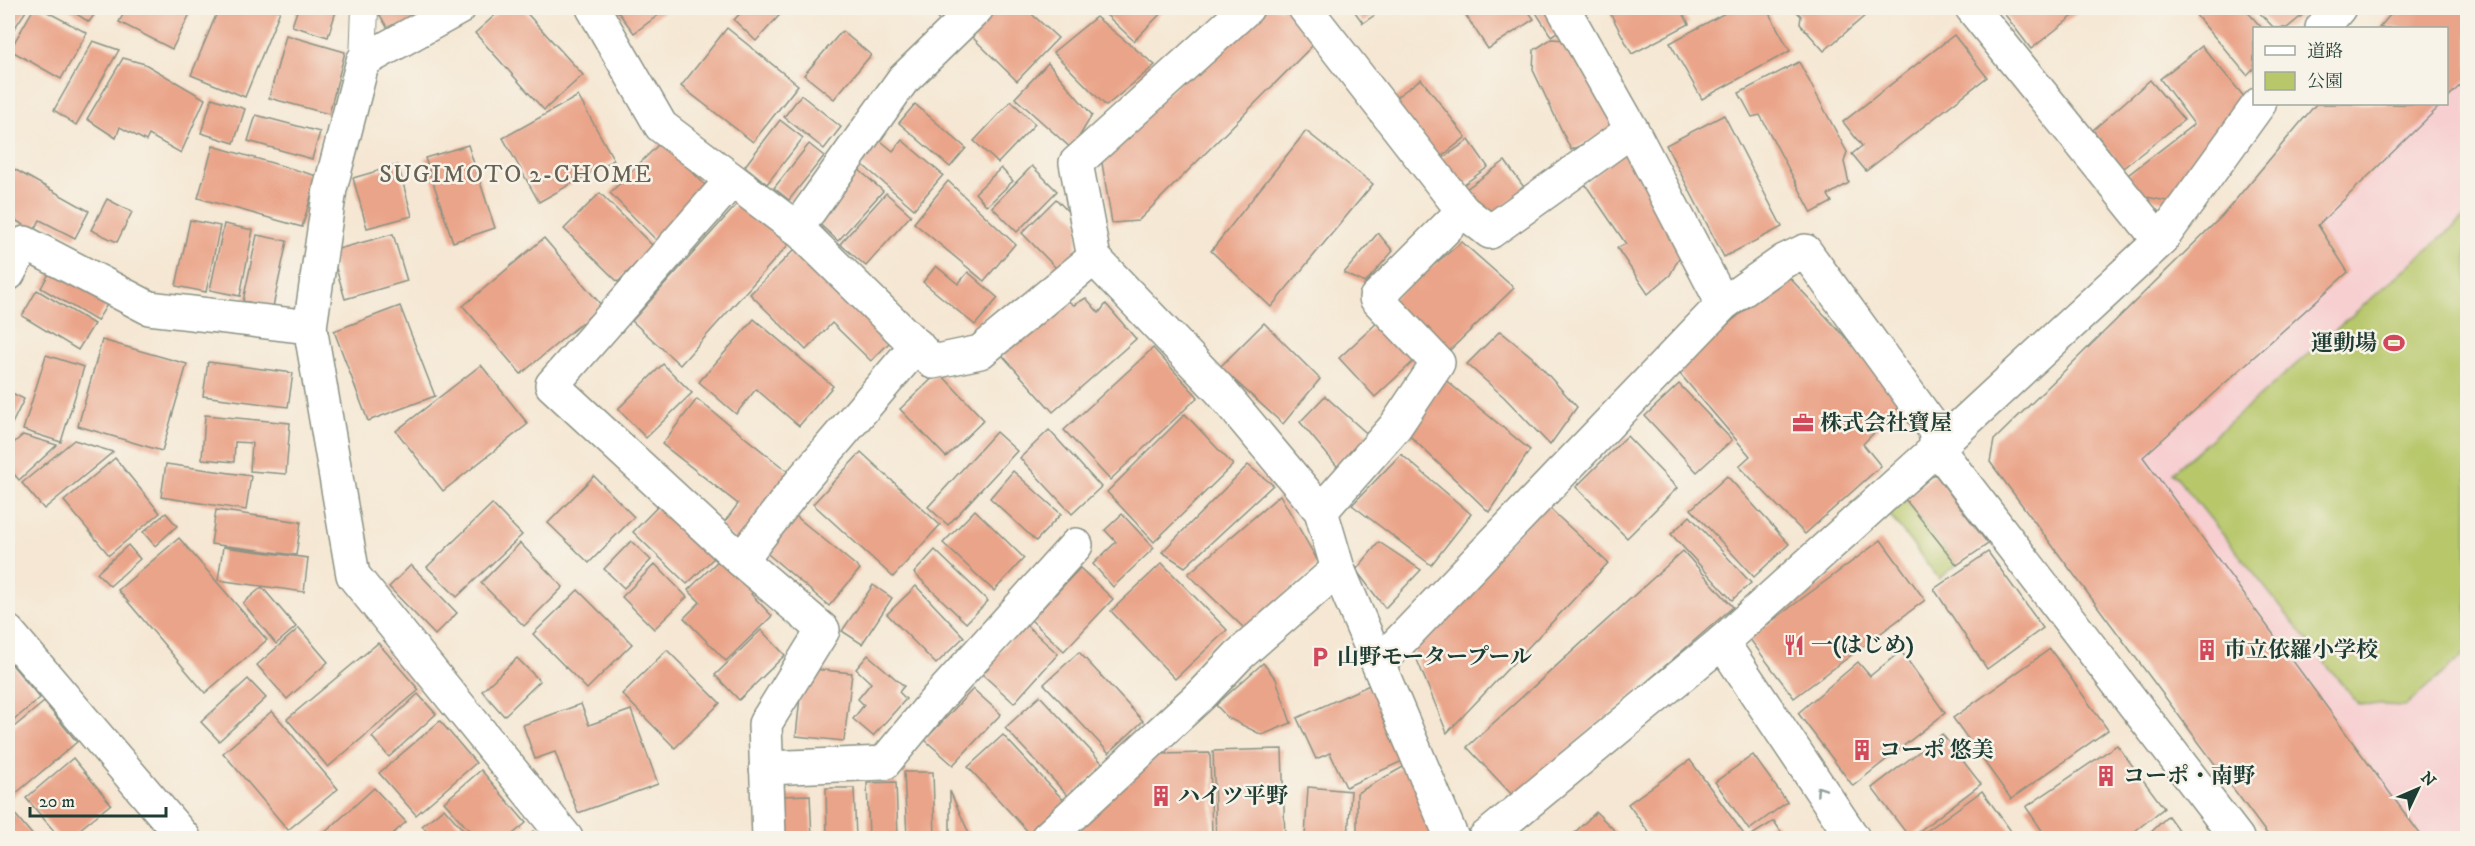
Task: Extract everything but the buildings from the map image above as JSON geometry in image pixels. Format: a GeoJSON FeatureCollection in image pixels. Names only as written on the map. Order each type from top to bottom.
{"type":"FeatureCollection","features":[{"type":"Feature","properties":{"kind":"street"},"geometry":{"type":"LineString","coordinates":[[459,8],[363,61],[330,189],[310,327],[353,575],[566,838]]}},
{"type":"Feature","properties":{"kind":"street"},"geometry":{"type":"LineString","coordinates":[[593,8],[661,126],[797,228],[933,362],[980,352],[1094,258]]}},
{"type":"Feature","properties":{"kind":"street"},"geometry":{"type":"LineString","coordinates":[[797,228],[902,81],[977,8]]}},
{"type":"Feature","properties":{"kind":"street"},"geometry":{"type":"LineString","coordinates":[[1247,8],[1076,163],[1094,258],[1219,389],[1321,512],[1338,569],[1452,838]]}},
{"type":"Feature","properties":{"kind":"street"},"geometry":{"type":"LineString","coordinates":[[1305,8],[1463,211],[1490,232],[1632,130]]}},
{"type":"Feature","properties":{"kind":"street"},"geometry":{"type":"LineString","coordinates":[[1563,8],[1632,130],[1723,304]]}},
{"type":"Feature","properties":{"kind":"street"},"geometry":{"type":"LineString","coordinates":[[1972,8],[2160,241]]}},
{"type":"Feature","properties":{"kind":"street"},"geometry":{"type":"LineString","coordinates":[[2323,27],[2339,8]]}},
{"type":"Feature","properties":{"kind":"street"},"geometry":{"type":"LineString","coordinates":[[1485,838],[1722,642],[1937,448],[2160,241],[2258,105]]}},
{"type":"Feature","properties":{"kind":"street"},"geometry":{"type":"LineString","coordinates":[[732,180],[552,385],[741,560],[823,630],[765,724],[769,838]]}},
{"type":"Feature","properties":{"kind":"street"},"geometry":{"type":"LineString","coordinates":[[1321,512],[1395,427],[1438,363],[1376,298],[1463,211]]}},
{"type":"Feature","properties":{"kind":"street"},"geometry":{"type":"LineString","coordinates":[[8,274],[16,238],[149,308],[310,327]]}},
{"type":"Feature","properties":{"kind":"street"},"geometry":{"type":"LineString","coordinates":[[1379,663],[1723,304],[1784,261],[1805,251],[1935,430],[1937,448],[2237,838]]}},
{"type":"Feature","properties":{"kind":"street"},"geometry":{"type":"LineString","coordinates":[[741,560],[804,478],[917,345]]}},
{"type":"Feature","properties":{"kind":"street"},"geometry":{"type":"LineString","coordinates":[[766,768],[884,763],[937,699],[1076,545]]}},
{"type":"Feature","properties":{"kind":"street"},"geometry":{"type":"LineString","coordinates":[[1047,838],[1201,695],[1260,636],[1338,569]]}},
{"type":"Feature","properties":{"kind":"street"},"geometry":{"type":"LineString","coordinates":[[8,632],[184,838]]}},
{"type":"Feature","properties":{"kind":"street"},"geometry":{"type":"LineString","coordinates":[[1722,642],[1853,838]]}},
{"type":"Feature","properties":{"kind":"lane"},"geometry":{"type":"LineString","coordinates":[[363,61],[364,8]]}},
{"type":"Feature","properties":{"kind":"shaded area"},"geometry":{"type":"Polygon","coordinates":[[[2396,8],[2467,8],[2467,838],[2270,838],[1990,462],[1994,440],[2213,226],[2315,105],[2448,105],[2448,27],[2380,27],[2396,8]]]}},
{"type":"Feature","properties":{"kind":"green space","name":"運動場"},"geometry":{"type":"Polygon","coordinates":[[[2467,215],[2467,652],[2406,706],[2358,704],[2173,472],[2467,215]]]}},
{"type":"Feature","properties":{"kind":"green space"},"geometry":{"type":"Polygon","coordinates":[[[1905,499],[1957,565],[1939,579],[1888,513],[1905,499]]]}},
{"type":"Feature","properties":{"kind":"place","name":"運動場"},"geometry":{"type":"Point","coordinates":[2394,343]}},
{"type":"Feature","properties":{"kind":"place","name":"株式会社寶屋"},"geometry":{"type":"Point","coordinates":[1803,423]}},
{"type":"Feature","properties":{"kind":"place","name":"一(はじめ)"},"geometry":{"type":"Point","coordinates":[1794,645]}},
{"type":"Feature","properties":{"kind":"place","name":"市立依羅小学校"},"geometry":{"type":"Point","coordinates":[2207,650]}},
{"type":"Feature","properties":{"kind":"place","name":"山野モータープール"},"geometry":{"type":"Point","coordinates":[1320,657]}},
{"type":"Feature","properties":{"kind":"place","name":"コーポ 悠美"},"geometry":{"type":"Point","coordinates":[1862,750]}},
{"type":"Feature","properties":{"kind":"place","name":"コーポ・南野"},"geometry":{"type":"Point","coordinates":[2106,776]}},
{"type":"Feature","properties":{"kind":"place","name":"ハイツ平野"},"geometry":{"type":"Point","coordinates":[1161,796]}},
{"type":"Feature","properties":{"kind":"district","name":"SUGIMOTO 2-CHOME"},"geometry":{"type":"Point","coordinates":[516,175]}}]}
